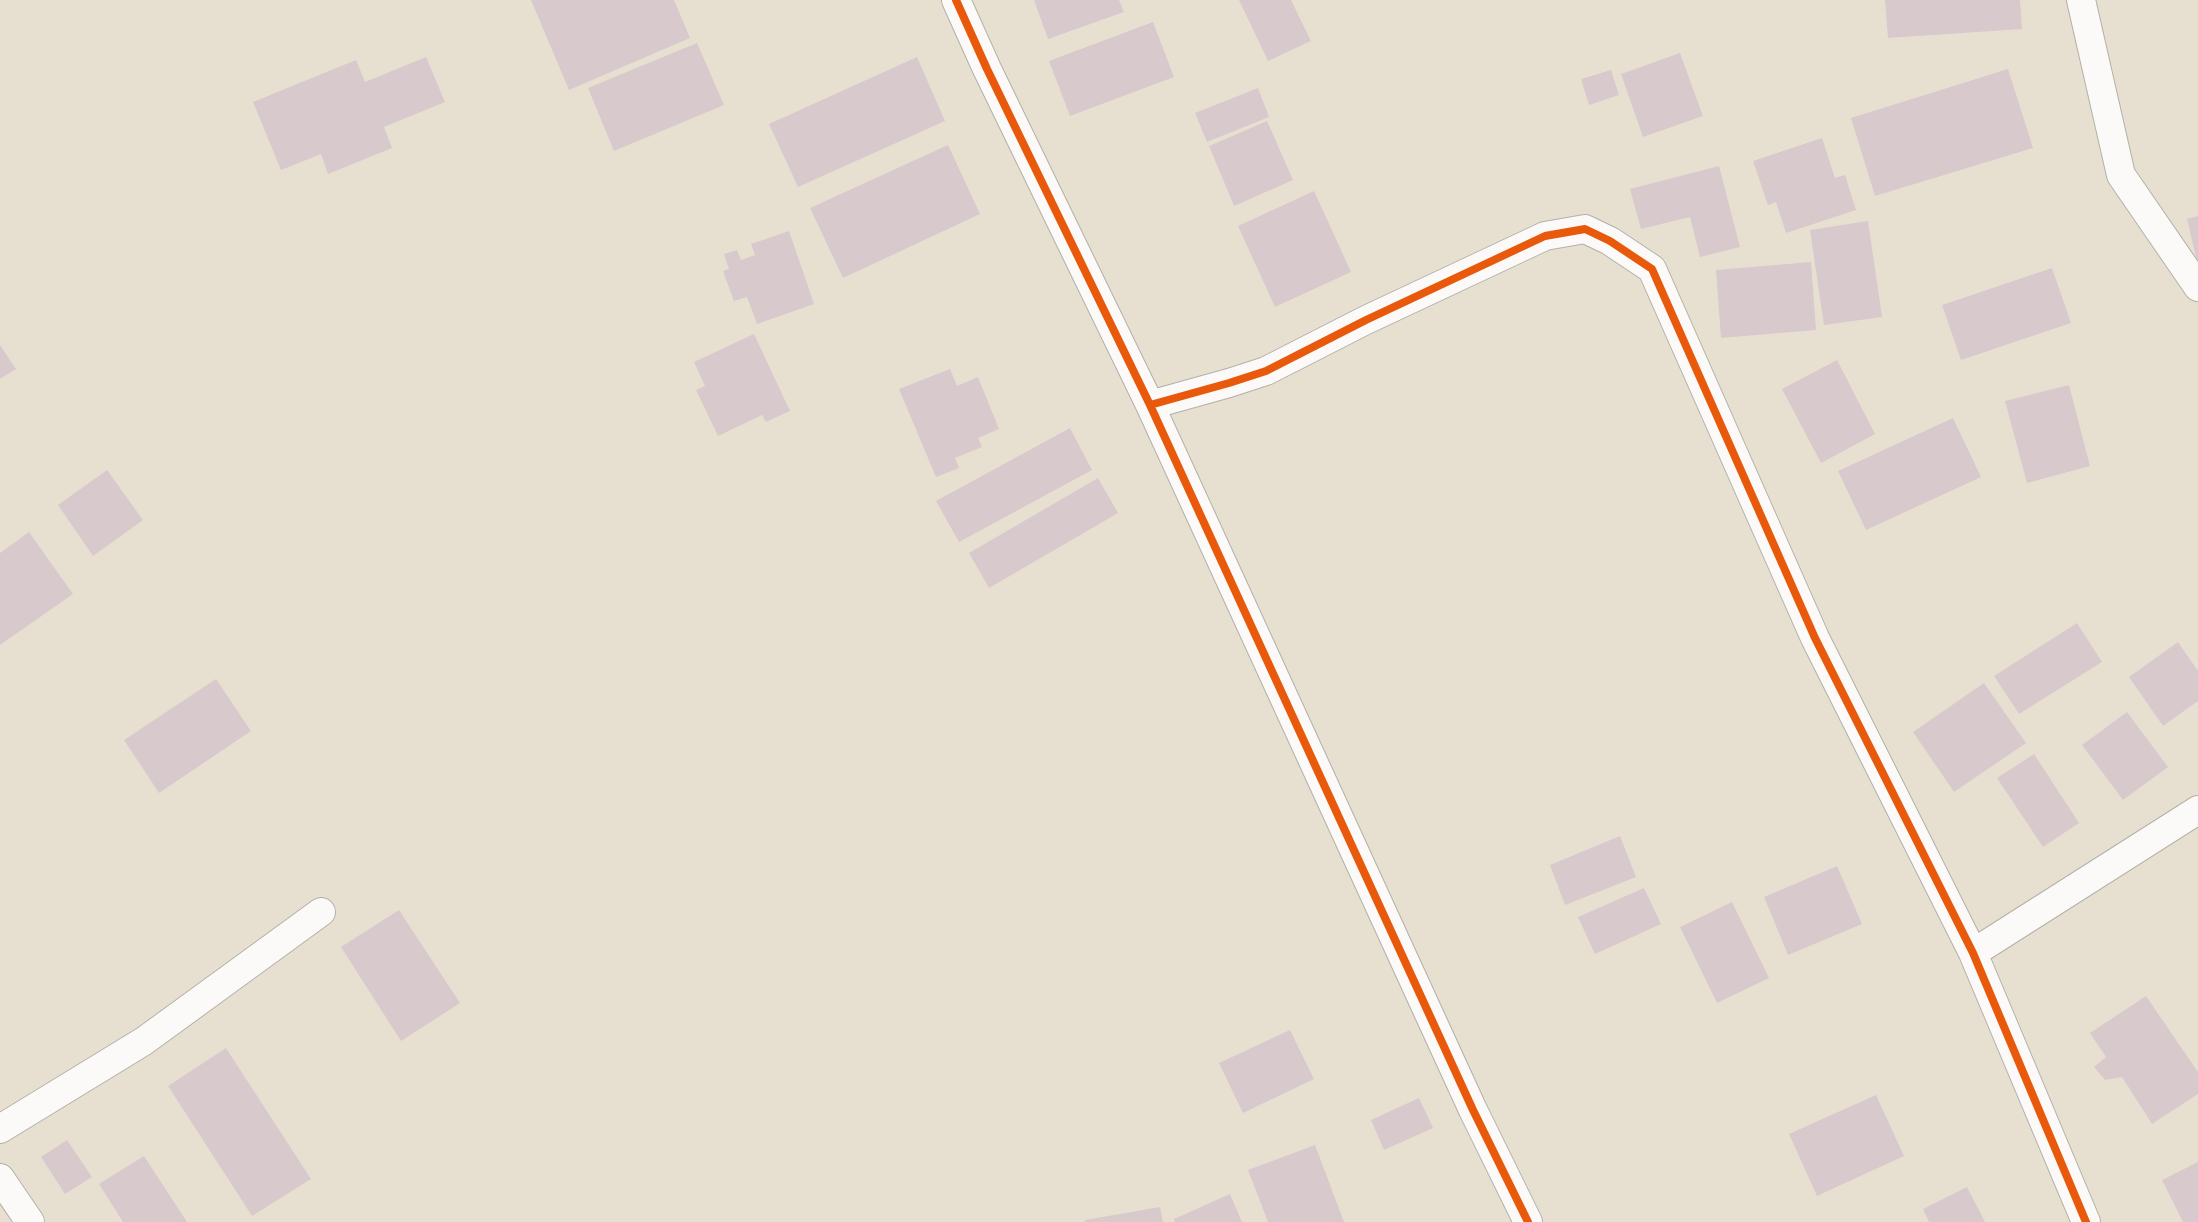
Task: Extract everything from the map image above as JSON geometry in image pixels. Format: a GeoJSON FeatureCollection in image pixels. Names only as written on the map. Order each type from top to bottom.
{"type":"FeatureCollection","features":[{"type":"Feature","properties":{"kind":"street"},"geometry":{"type":"LineString","coordinates":[[956,0],[987,69],[1150,405],[1473,1110],[1528,1222]]}},
{"type":"Feature","properties":{"kind":"street"},"geometry":{"type":"LineString","coordinates":[[2081,0],[2121,175],[2198,287]]}},
{"type":"Feature","properties":{"kind":"street"},"geometry":{"type":"LineString","coordinates":[[1150,405],[1229,384],[1266,371],[1366,320],[1545,236],[1585,229],[1610,241],[1652,269],[1815,638],[1973,953],[2086,1222]]}},
{"type":"Feature","properties":{"kind":"street"},"geometry":{"type":"LineString","coordinates":[[1973,953],[2198,810]]}},
{"type":"Feature","properties":{"kind":"street"},"geometry":{"type":"LineString","coordinates":[[0,1129],[144,1041],[321,912]]}},
{"type":"Feature","properties":{"kind":"street"},"geometry":{"type":"LineString","coordinates":[[0,1178],[30,1222]]}},
{"type":"Feature","properties":{"kind":"building"},"geometry":{"type":"Polygon","coordinates":[[[531,0],[674,0],[690,38],[569,90],[531,0]]]}},
{"type":"Feature","properties":{"kind":"building"},"geometry":{"type":"Polygon","coordinates":[[[1034,0],[1119,0],[1124,12],[1048,39],[1034,0]]]}},
{"type":"Feature","properties":{"kind":"building"},"geometry":{"type":"Polygon","coordinates":[[[1239,0],[1291,0],[1311,41],[1268,61],[1239,0]]]}},
{"type":"Feature","properties":{"kind":"building"},"geometry":{"type":"Polygon","coordinates":[[[1885,0],[2020,0],[2022,29],[1888,38],[1885,0]]]}},
{"type":"Feature","properties":{"kind":"building"},"geometry":{"type":"Polygon","coordinates":[[[1153,22],[1174,77],[1070,116],[1049,61],[1153,22]]]}},
{"type":"Feature","properties":{"kind":"building"},"geometry":{"type":"Polygon","coordinates":[[[697,43],[724,105],[614,151],[588,88],[697,43]]]}},
{"type":"Feature","properties":{"kind":"building"},"geometry":{"type":"Polygon","coordinates":[[[1680,53],[1703,116],[1643,137],[1621,74],[1680,53]]]}},
{"type":"Feature","properties":{"kind":"building"},"geometry":{"type":"Polygon","coordinates":[[[426,57],[445,102],[384,127],[392,148],[328,174],[321,154],[281,170],[253,102],[356,60],[365,82],[426,57]]]}},
{"type":"Feature","properties":{"kind":"building"},"geometry":{"type":"Polygon","coordinates":[[[917,57],[945,121],[798,187],[769,124],[917,57]]]}},
{"type":"Feature","properties":{"kind":"building"},"geometry":{"type":"Polygon","coordinates":[[[2008,69],[2033,148],[1875,196],[1851,118],[2008,69]]]}},
{"type":"Feature","properties":{"kind":"building"},"geometry":{"type":"Polygon","coordinates":[[[1611,70],[1619,95],[1589,105],[1581,79],[1611,70]]]}},
{"type":"Feature","properties":{"kind":"building"},"geometry":{"type":"Polygon","coordinates":[[[1258,88],[1269,117],[1207,142],[1195,113],[1258,88]]]}},
{"type":"Feature","properties":{"kind":"building"},"geometry":{"type":"Polygon","coordinates":[[[1267,121],[1293,180],[1234,206],[1209,146],[1267,121]]]}},
{"type":"Feature","properties":{"kind":"building"},"geometry":{"type":"Polygon","coordinates":[[[1822,138],[1835,178],[1845,175],[1856,210],[1786,233],[1776,202],[1768,205],[1753,161],[1822,138]]]}},
{"type":"Feature","properties":{"kind":"building"},"geometry":{"type":"Polygon","coordinates":[[[948,145],[980,214],[843,278],[810,208],[948,145]]]}},
{"type":"Feature","properties":{"kind":"building"},"geometry":{"type":"Polygon","coordinates":[[[1719,166],[1740,247],[1700,257],[1690,217],[1641,229],[1630,189],[1719,166]]]}},
{"type":"Feature","properties":{"kind":"building"},"geometry":{"type":"Polygon","coordinates":[[[1314,191],[1351,272],[1275,307],[1238,226],[1314,191]]]}},
{"type":"Feature","properties":{"kind":"building"},"geometry":{"type":"Polygon","coordinates":[[[2198,216],[2198,261],[2197,261],[2187,219],[2198,216]]]}},
{"type":"Feature","properties":{"kind":"building"},"geometry":{"type":"Polygon","coordinates":[[[1868,221],[1882,317],[1824,325],[1810,230],[1868,221]]]}},
{"type":"Feature","properties":{"kind":"building"},"geometry":{"type":"Polygon","coordinates":[[[789,231],[814,304],[757,324],[747,297],[734,301],[723,271],[729,269],[724,254],[737,250],[741,260],[755,255],[751,244],[789,231]]]}},
{"type":"Feature","properties":{"kind":"building"},"geometry":{"type":"Polygon","coordinates":[[[1811,262],[1816,330],[1721,338],[1716,270],[1811,262]]]}},
{"type":"Feature","properties":{"kind":"building"},"geometry":{"type":"Polygon","coordinates":[[[2052,268],[2071,323],[1961,360],[1942,305],[2052,268]]]}},
{"type":"Feature","properties":{"kind":"building"},"geometry":{"type":"Polygon","coordinates":[[[754,334],[790,411],[766,422],[762,415],[718,436],[696,390],[705,386],[694,362],[754,334]]]}},
{"type":"Feature","properties":{"kind":"building"},"geometry":{"type":"Polygon","coordinates":[[[0,345],[16,369],[0,379],[0,345]]]}},
{"type":"Feature","properties":{"kind":"building"},"geometry":{"type":"Polygon","coordinates":[[[1837,360],[1875,434],[1821,463],[1782,389],[1837,360]]]}},
{"type":"Feature","properties":{"kind":"building"},"geometry":{"type":"Polygon","coordinates":[[[950,369],[957,386],[978,377],[999,429],[978,438],[982,447],[955,458],[959,468],[936,477],[899,389],[950,369]]]}},
{"type":"Feature","properties":{"kind":"building"},"geometry":{"type":"Polygon","coordinates":[[[2069,385],[2090,466],[2027,483],[2005,401],[2069,385]]]}},
{"type":"Feature","properties":{"kind":"building"},"geometry":{"type":"Polygon","coordinates":[[[1953,418],[1981,477],[1866,530],[1838,471],[1953,418]]]}},
{"type":"Feature","properties":{"kind":"building"},"geometry":{"type":"Polygon","coordinates":[[[1070,428],[1092,470],[959,542],[936,501],[1070,428]]]}},
{"type":"Feature","properties":{"kind":"building"},"geometry":{"type":"Polygon","coordinates":[[[107,470],[143,520],[93,556],[58,505],[107,470]]]}},
{"type":"Feature","properties":{"kind":"building"},"geometry":{"type":"Polygon","coordinates":[[[1098,478],[1118,513],[989,588],[969,553],[1098,478]]]}},
{"type":"Feature","properties":{"kind":"building"},"geometry":{"type":"Polygon","coordinates":[[[29,532],[73,594],[0,645],[0,553],[29,532]]]}},
{"type":"Feature","properties":{"kind":"building"},"geometry":{"type":"Polygon","coordinates":[[[2077,623],[2102,662],[2019,714],[1994,676],[2077,623]]]}},
{"type":"Feature","properties":{"kind":"building"},"geometry":{"type":"Polygon","coordinates":[[[2178,642],[2198,671],[2198,701],[2163,726],[2129,677],[2178,642]]]}},
{"type":"Feature","properties":{"kind":"building"},"geometry":{"type":"Polygon","coordinates":[[[216,679],[251,731],[159,793],[124,740],[216,679]]]}},
{"type":"Feature","properties":{"kind":"building"},"geometry":{"type":"Polygon","coordinates":[[[1984,683],[2026,743],[1954,792],[1913,732],[1984,683]]]}},
{"type":"Feature","properties":{"kind":"building"},"geometry":{"type":"Polygon","coordinates":[[[2127,712],[2168,767],[2123,800],[2082,745],[2127,712]]]}},
{"type":"Feature","properties":{"kind":"building"},"geometry":{"type":"Polygon","coordinates":[[[2034,754],[2079,823],[2043,847],[1997,778],[2034,754]]]}},
{"type":"Feature","properties":{"kind":"building"},"geometry":{"type":"Polygon","coordinates":[[[1620,836],[1636,877],[1565,905],[1550,865],[1620,836]]]}},
{"type":"Feature","properties":{"kind":"building"},"geometry":{"type":"Polygon","coordinates":[[[1837,866],[1862,924],[1788,955],[1764,897],[1837,866]]]}},
{"type":"Feature","properties":{"kind":"building"},"geometry":{"type":"Polygon","coordinates":[[[1644,888],[1661,924],[1595,954],[1578,917],[1644,888]]]}},
{"type":"Feature","properties":{"kind":"building"},"geometry":{"type":"Polygon","coordinates":[[[1732,902],[1769,978],[1717,1003],[1680,927],[1732,902]]]}},
{"type":"Feature","properties":{"kind":"building"},"geometry":{"type":"Polygon","coordinates":[[[399,910],[460,1003],[401,1041],[341,947],[399,910]]]}},
{"type":"Feature","properties":{"kind":"building"},"geometry":{"type":"Polygon","coordinates":[[[2146,996],[2198,1072],[2198,1094],[2152,1124],[2122,1077],[2105,1080],[2094,1067],[2106,1057],[2090,1033],[2146,996]]]}},
{"type":"Feature","properties":{"kind":"building"},"geometry":{"type":"Polygon","coordinates":[[[1290,1030],[1314,1079],[1243,1113],[1219,1063],[1290,1030]]]}},
{"type":"Feature","properties":{"kind":"building"},"geometry":{"type":"Polygon","coordinates":[[[226,1048],[311,1179],[252,1216],[168,1086],[226,1048]]]}},
{"type":"Feature","properties":{"kind":"building"},"geometry":{"type":"Polygon","coordinates":[[[1876,1095],[1904,1156],[1817,1196],[1789,1134],[1876,1095]]]}},
{"type":"Feature","properties":{"kind":"building"},"geometry":{"type":"Polygon","coordinates":[[[1419,1098],[1433,1128],[1384,1150],[1371,1120],[1419,1098]]]}},
{"type":"Feature","properties":{"kind":"building"},"geometry":{"type":"Polygon","coordinates":[[[67,1140],[92,1177],[65,1194],[41,1157],[67,1140]]]}},
{"type":"Feature","properties":{"kind":"building"},"geometry":{"type":"Polygon","coordinates":[[[1315,1145],[1344,1222],[1268,1222],[1248,1170],[1315,1145]]]}},
{"type":"Feature","properties":{"kind":"building"},"geometry":{"type":"Polygon","coordinates":[[[144,1156],[187,1222],[123,1222],[99,1184],[144,1156]]]}},
{"type":"Feature","properties":{"kind":"building"},"geometry":{"type":"Polygon","coordinates":[[[2198,1162],[2198,1222],[2183,1222],[2162,1180],[2198,1162]]]}},
{"type":"Feature","properties":{"kind":"building"},"geometry":{"type":"Polygon","coordinates":[[[1967,1187],[1985,1222],[1929,1222],[1923,1209],[1967,1187]]]}},
{"type":"Feature","properties":{"kind":"building"},"geometry":{"type":"Polygon","coordinates":[[[1230,1194],[1242,1222],[1175,1222],[1174,1219],[1230,1194]]]}},
{"type":"Feature","properties":{"kind":"building"},"geometry":{"type":"Polygon","coordinates":[[[1160,1207],[1163,1222],[1085,1222],[1085,1220],[1160,1207]]]}},
{"type":"Feature","properties":{"kind":"cycle path"},"geometry":{"type":"LineString","coordinates":[[956,0],[987,69],[1150,405],[1473,1110],[1528,1222]]}},
{"type":"Feature","properties":{"kind":"cycle path"},"geometry":{"type":"LineString","coordinates":[[1150,405],[1266,371],[1366,320],[1545,236],[1585,229],[1610,241],[1652,269],[1815,638],[1973,953],[2086,1222]]}}]}
